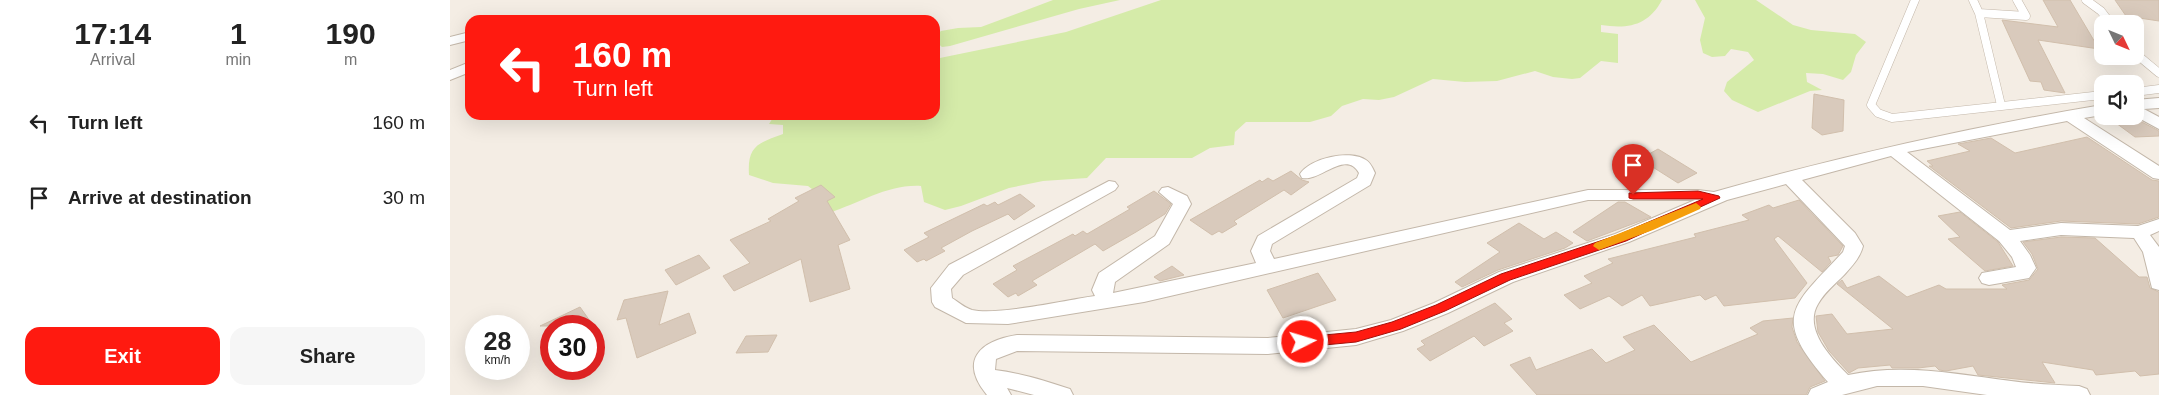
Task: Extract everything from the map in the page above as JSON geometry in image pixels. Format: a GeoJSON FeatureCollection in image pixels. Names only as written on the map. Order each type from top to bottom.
{"type":"FeatureCollection","features":[{"type":"Feature","properties":{"kind":"street"},"geometry":{"type":"LineString","coordinates":[[450,42],[465,38]]}},
{"type":"Feature","properties":{"kind":"street"},"geometry":{"type":"LineString","coordinates":[[450,76],[465,68]]}},
{"type":"Feature","properties":{"kind":"street"},"geometry":{"type":"LineString","coordinates":[[2144,105],[2159,103]]}},
{"type":"Feature","properties":{"kind":"street"},"geometry":{"type":"LineString","coordinates":[[1000,395],[985,377],[985,360],[988,354],[1005,345],[1017,343],[1268,346],[1356,337],[1396,326],[1441,308],[1506,277],[1622,238],[1715,198],[1894,150],[2094,111]]}},
{"type":"Feature","properties":{"kind":"street"},"geometry":{"type":"LineString","coordinates":[[2069,115],[2159,174]]}},
{"type":"Feature","properties":{"kind":"street"},"geometry":{"type":"LineString","coordinates":[[2144,115],[2159,124]]}},
{"type":"Feature","properties":{"kind":"street"},"geometry":{"type":"LineString","coordinates":[[1894,150],[2006,237],[2021,255],[2026,268],[2022,273],[1989,278]]}},
{"type":"Feature","properties":{"kind":"street"},"geometry":{"type":"LineString","coordinates":[[1270,267],[1262,258],[1260,252],[1261,245],[1266,240],[1364,181],[1367,173],[1357,161],[1344,158],[1337,159],[1308,174]]}},
{"type":"Feature","properties":{"kind":"street"},"geometry":{"type":"LineString","coordinates":[[1790,178],[1848,237],[1854,246],[1852,254],[1809,300],[1803,316],[1806,335],[1830,371],[1829,392],[1877,378],[1923,378],[2014,390],[2080,395]]}},
{"type":"Feature","properties":{"kind":"street"},"geometry":{"type":"LineString","coordinates":[[1109,186],[956,270],[944,282],[940,294],[942,302],[956,312],[979,318],[1008,317],[1144,295],[1588,195],[1698,195],[1715,198]]}},
{"type":"Feature","properties":{"kind":"street"},"geometry":{"type":"LineString","coordinates":[[1107,301],[1102,290],[1106,278],[1158,245],[1166,235],[1182,204],[1181,200],[1168,192]]}},
{"type":"Feature","properties":{"kind":"street"},"geometry":{"type":"LineString","coordinates":[[2006,237],[2061,229],[2139,232],[2159,225]]}},
{"type":"Feature","properties":{"kind":"street"},"geometry":{"type":"LineString","coordinates":[[2139,232],[2152,251],[2159,283]]}},
{"type":"Feature","properties":{"kind":"street"},"geometry":{"type":"LineString","coordinates":[[985,377],[1017,381],[1062,395]]}},
{"type":"Feature","properties":{"kind":"lane"},"geometry":{"type":"LineString","coordinates":[[1915,0],[1871,105],[1878,113],[1892,118],[2094,96]]}},
{"type":"Feature","properties":{"kind":"lane"},"geometry":{"type":"LineString","coordinates":[[1973,0],[1979,13],[2001,105]]}},
{"type":"Feature","properties":{"kind":"lane"},"geometry":{"type":"LineString","coordinates":[[1979,13],[2026,16],[2018,0]]}},
{"type":"Feature","properties":{"kind":"lane"},"geometry":{"type":"LineString","coordinates":[[2086,0],[2104,15]]}},
{"type":"Feature","properties":{"kind":"lane"},"geometry":{"type":"LineString","coordinates":[[2144,60],[2159,73]]}},
{"type":"Feature","properties":{"kind":"lane"},"geometry":{"type":"LineString","coordinates":[[2144,91],[2159,89]]}},
{"type":"Feature","properties":{"kind":"green space"},"geometry":{"type":"Polygon","coordinates":[[[1053,0],[1120,0],[1079,9],[950,46],[942,47],[940,45],[941,31],[981,27],[1053,0]]]}},
{"type":"Feature","properties":{"kind":"green space"},"geometry":{"type":"Polygon","coordinates":[[[1161,0],[1662,0],[1650,15],[1636,24],[1628,26],[1601,25],[1601,32],[1618,34],[1618,63],[1601,61],[1580,78],[1553,77],[1535,71],[1497,81],[1465,82],[1433,79],[1394,97],[1379,100],[1363,99],[1342,106],[1331,116],[1310,122],[1246,122],[1235,132],[1234,145],[1210,148],[1192,158],[1106,158],[1087,178],[1043,181],[1009,188],[945,210],[924,202],[921,186],[909,186],[874,195],[829,213],[821,196],[808,186],[773,183],[749,175],[750,157],[756,147],[767,140],[783,134],[783,125],[769,124],[772,120],[940,120],[940,58],[1066,32],[1161,0]]]}},
{"type":"Feature","properties":{"kind":"green space"},"geometry":{"type":"Polygon","coordinates":[[[1695,0],[1756,0],[1793,25],[1811,30],[1855,34],[1866,42],[1856,55],[1851,72],[1843,80],[1823,74],[1806,73],[1807,82],[1822,90],[1810,91],[1758,112],[1732,100],[1724,91],[1727,82],[1754,60],[1748,52],[1731,49],[1725,56],[1712,57],[1703,53],[1700,40],[1705,18],[1695,0]]]}},
{"type":"Feature","properties":{"kind":"building"},"geometry":{"type":"Polygon","coordinates":[[[2043,0],[2070,0],[2094,41],[2094,48],[2038,40],[2065,93],[2044,90],[2041,82],[2030,81],[2002,20],[2058,27],[2043,0]]]}},
{"type":"Feature","properties":{"kind":"building"},"geometry":{"type":"Polygon","coordinates":[[[2115,0],[2159,0],[2159,21],[2144,19],[2144,15],[2125,15],[2115,0]]]}},
{"type":"Feature","properties":{"kind":"building"},"geometry":{"type":"Polygon","coordinates":[[[1814,94],[1844,100],[1843,131],[1822,135],[1812,128],[1814,94]]]}},
{"type":"Feature","properties":{"kind":"building"},"geometry":{"type":"Polygon","coordinates":[[[2144,123],[2159,131],[2159,136],[2135,137],[2119,125],[2144,125],[2144,123]]]}},
{"type":"Feature","properties":{"kind":"building"},"geometry":{"type":"Polygon","coordinates":[[[2087,137],[2152,180],[2159,181],[2159,217],[2138,224],[2061,221],[2011,228],[1929,166],[1933,166],[1927,161],[1970,151],[1958,144],[1991,138],[2015,153],[2087,137]]]}},
{"type":"Feature","properties":{"kind":"building"},"geometry":{"type":"Polygon","coordinates":[[[1658,149],[1697,173],[1678,183],[1640,159],[1658,149]]]}},
{"type":"Feature","properties":{"kind":"building"},"geometry":{"type":"Polygon","coordinates":[[[1291,171],[1302,180],[1309,182],[1291,195],[1284,190],[1234,221],[1237,224],[1222,233],[1219,231],[1212,235],[1190,220],[1260,180],[1262,182],[1268,178],[1273,181],[1291,171]]]}},
{"type":"Feature","properties":{"kind":"building"},"geometry":{"type":"Polygon","coordinates":[[[821,185],[835,197],[827,201],[850,240],[838,245],[850,289],[810,302],[801,259],[734,291],[723,276],[750,263],[730,240],[771,221],[768,219],[799,201],[795,198],[821,185]]]}},
{"type":"Feature","properties":{"kind":"building"},"geometry":{"type":"Polygon","coordinates":[[[1154,191],[1171,204],[1165,214],[1136,232],[1103,251],[1095,244],[1032,281],[1037,285],[1018,296],[1016,293],[1008,297],[993,284],[1017,270],[1013,266],[1073,234],[1075,236],[1083,231],[1087,234],[1130,209],[1127,207],[1154,191]]]}},
{"type":"Feature","properties":{"kind":"building"},"geometry":{"type":"Polygon","coordinates":[[[1020,194],[1035,206],[1014,220],[1008,214],[941,248],[945,251],[926,261],[924,259],[917,262],[904,250],[929,237],[924,233],[957,217],[984,204],[987,206],[995,202],[998,205],[1020,194]]]}},
{"type":"Feature","properties":{"kind":"building"},"geometry":{"type":"Polygon","coordinates":[[[1799,200],[1843,246],[1838,255],[1828,257],[1831,262],[1822,272],[1778,236],[1774,239],[1807,283],[1795,298],[1724,306],[1716,295],[1705,300],[1700,295],[1650,306],[1642,295],[1622,306],[1609,296],[1580,309],[1564,295],[1592,283],[1584,276],[1613,263],[1608,259],[1696,237],[1694,234],[1749,220],[1742,215],[1769,205],[1773,208],[1799,200]]]}},
{"type":"Feature","properties":{"kind":"building"},"geometry":{"type":"Polygon","coordinates":[[[1618,202],[1625,202],[1651,217],[1587,241],[1573,232],[1618,202]]]}},
{"type":"Feature","properties":{"kind":"building"},"geometry":{"type":"Polygon","coordinates":[[[1960,212],[1998,242],[2013,266],[1985,271],[1948,239],[1960,237],[1938,216],[1960,212]]]}},
{"type":"Feature","properties":{"kind":"building"},"geometry":{"type":"Polygon","coordinates":[[[1519,223],[1544,239],[1556,232],[1573,243],[1565,248],[1498,270],[1462,287],[1455,282],[1500,252],[1487,243],[1519,223]]]}},
{"type":"Feature","properties":{"kind":"building"},"geometry":{"type":"Polygon","coordinates":[[[2061,237],[2095,238],[2139,277],[2147,277],[2150,288],[2159,292],[2159,374],[2140,376],[2135,371],[2096,375],[2093,370],[2042,362],[2055,383],[1978,375],[1973,366],[1946,371],[1939,370],[1935,366],[1892,368],[1890,365],[1858,368],[1849,373],[1829,351],[1818,332],[1816,316],[1832,314],[1847,334],[1893,329],[1837,284],[1842,280],[1847,288],[1879,276],[1907,297],[1939,285],[1946,289],[2007,289],[2002,285],[2029,280],[2038,269],[2032,254],[2023,242],[2061,237]]]}},
{"type":"Feature","properties":{"kind":"building"},"geometry":{"type":"Polygon","coordinates":[[[699,255],[710,268],[676,285],[665,270],[699,255]]]}},
{"type":"Feature","properties":{"kind":"building"},"geometry":{"type":"Polygon","coordinates":[[[1172,266],[1184,275],[1160,281],[1154,277],[1172,266]]]}},
{"type":"Feature","properties":{"kind":"building"},"geometry":{"type":"Polygon","coordinates":[[[1318,273],[1336,300],[1283,318],[1267,290],[1318,273]]]}},
{"type":"Feature","properties":{"kind":"building"},"geometry":{"type":"Polygon","coordinates":[[[668,291],[659,325],[689,313],[696,333],[637,358],[626,318],[617,320],[624,300],[668,291]]]}},
{"type":"Feature","properties":{"kind":"building"},"geometry":{"type":"Polygon","coordinates":[[[1495,303],[1512,319],[1504,323],[1513,331],[1484,346],[1474,336],[1430,361],[1417,349],[1425,345],[1421,341],[1495,303]]]}},
{"type":"Feature","properties":{"kind":"building"},"geometry":{"type":"Polygon","coordinates":[[[580,307],[586,315],[563,315],[580,307]]]}},
{"type":"Feature","properties":{"kind":"building"},"geometry":{"type":"Polygon","coordinates":[[[1793,318],[1792,327],[1797,342],[1825,381],[1810,387],[1806,395],[1537,395],[1510,365],[1530,357],[1536,370],[1592,349],[1606,363],[1635,350],[1623,337],[1654,325],[1691,362],[1758,334],[1750,328],[1763,321],[1793,318]]]}},
{"type":"Feature","properties":{"kind":"building"},"geometry":{"type":"Polygon","coordinates":[[[777,335],[768,352],[736,353],[746,336],[777,335]]]}},
{"type":"Feature","properties":{"kind":"slow traffic"},"geometry":{"type":"LineString","coordinates":[[1599,246],[1649,228],[1696,207]]}},
{"type":"Feature","properties":{"kind":"route"},"geometry":{"type":"LineString","coordinates":[[1303,342],[1356,337],[1396,326],[1441,308],[1506,277],[1649,228],[1715,198],[1698,195],[1633,195]]}}]}
